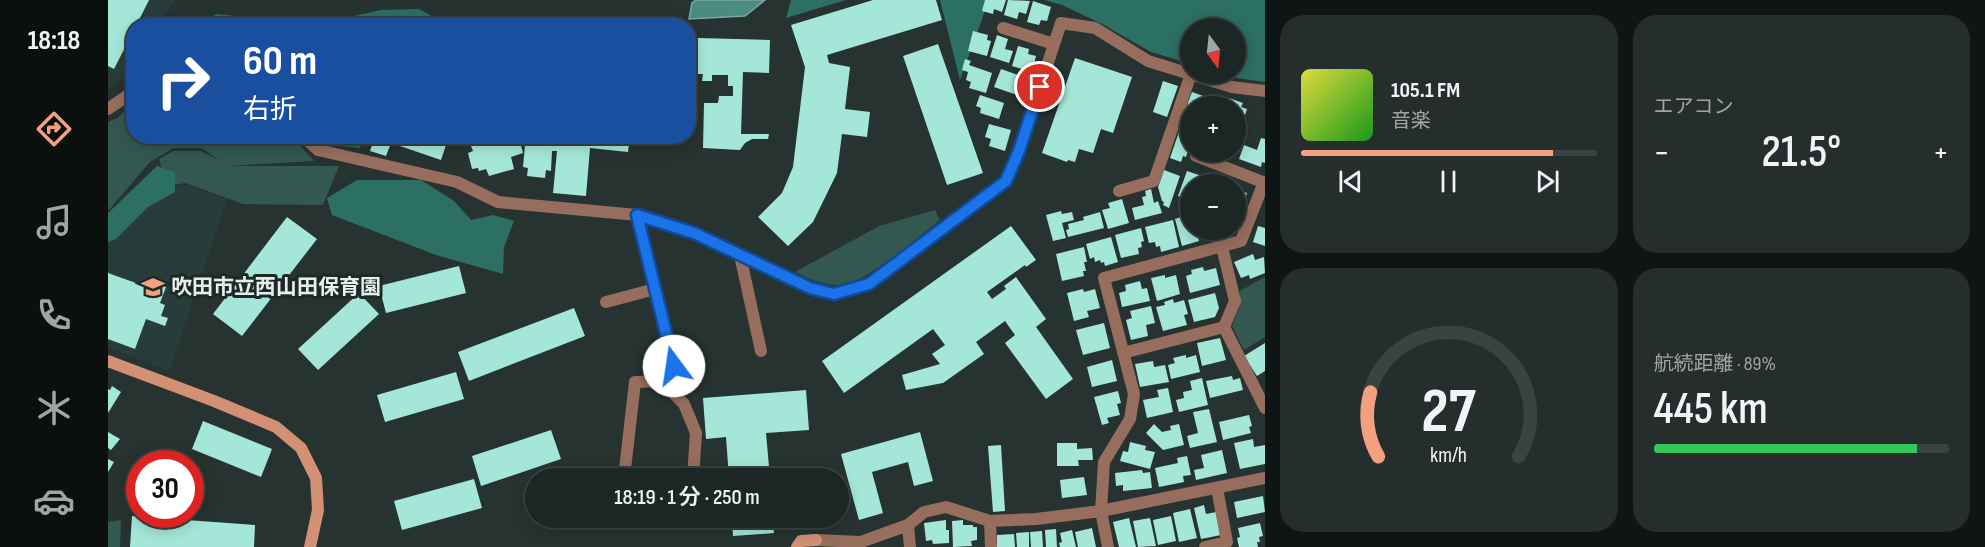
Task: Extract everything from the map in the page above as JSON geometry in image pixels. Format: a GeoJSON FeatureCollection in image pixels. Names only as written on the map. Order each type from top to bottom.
{"type":"FeatureCollection","features":[{"type":"Feature","properties":{"kind":"street"},"geometry":{"type":"LineString","coordinates":[[312,144],[318,150],[457,182],[498,202],[637,215],[694,233],[810,288],[834,294],[869,284],[1006,181],[1019,151],[1061,23],[1095,28],[1148,61],[1180,71]]}},
{"type":"Feature","properties":{"kind":"street"},"geometry":{"type":"LineString","coordinates":[[1003,28],[1054,44]]}},
{"type":"Feature","properties":{"kind":"street"},"geometry":{"type":"LineString","coordinates":[[1119,191],[1154,181],[1188,84]]}},
{"type":"Feature","properties":{"kind":"street"},"geometry":{"type":"LineString","coordinates":[[1223,84],[1265,91]]}},
{"type":"Feature","properties":{"kind":"street"},"geometry":{"type":"LineString","coordinates":[[108,109],[126,97]]}},
{"type":"Feature","properties":{"kind":"street"},"geometry":{"type":"LineString","coordinates":[[1108,547],[1101,511],[1104,462],[1130,419],[1134,394],[1104,278],[1241,241],[1264,182],[1212,162]]}},
{"type":"Feature","properties":{"kind":"street"},"geometry":{"type":"LineString","coordinates":[[637,215],[674,366],[662,381]]}},
{"type":"Feature","properties":{"kind":"street"},"geometry":{"type":"LineString","coordinates":[[1222,247],[1235,302],[1224,327]]}},
{"type":"Feature","properties":{"kind":"street"},"geometry":{"type":"LineString","coordinates":[[740,255],[761,351]]}},
{"type":"Feature","properties":{"kind":"street"},"geometry":{"type":"LineString","coordinates":[[606,302],[655,289]]}},
{"type":"Feature","properties":{"kind":"street"},"geometry":{"type":"LineString","coordinates":[[1123,353],[1224,327]]}},
{"type":"Feature","properties":{"kind":"street"},"geometry":{"type":"LineString","coordinates":[[1224,327],[1263,399]]}},
{"type":"Feature","properties":{"kind":"street"},"geometry":{"type":"LineString","coordinates":[[108,361],[214,401],[276,428],[302,448],[316,478],[318,510],[310,547]]}},
{"type":"Feature","properties":{"kind":"street"},"geometry":{"type":"LineString","coordinates":[[625,468],[635,382],[662,381],[684,404],[696,433],[694,468]]}},
{"type":"Feature","properties":{"kind":"street"},"geometry":{"type":"LineString","coordinates":[[797,547],[801,541],[861,542],[909,525],[924,512],[946,507],[990,521],[1036,519],[1101,511],[1265,478]]}},
{"type":"Feature","properties":{"kind":"street"},"geometry":{"type":"LineString","coordinates":[[1205,547],[1227,542],[1217,488]]}},
{"type":"Feature","properties":{"kind":"street"},"geometry":{"type":"LineString","coordinates":[[990,521],[991,547]]}},
{"type":"Feature","properties":{"kind":"street"},"geometry":{"type":"LineString","coordinates":[[909,525],[910,547]]}},
{"type":"Feature","properties":{"kind":"shaded area"},"geometry":{"type":"Polygon","coordinates":[[[108,0],[175,0],[163,18],[126,18],[126,76],[108,89],[108,0]]]}},
{"type":"Feature","properties":{"kind":"shaded area"},"geometry":{"type":"Polygon","coordinates":[[[696,0],[765,0],[745,16],[696,19],[689,18],[692,3],[696,0]]]}},
{"type":"Feature","properties":{"kind":"shaded area"},"geometry":{"type":"Polygon","coordinates":[[[791,0],[846,0],[786,18],[791,0]]]}},
{"type":"Feature","properties":{"kind":"shaded area"},"geometry":{"type":"Polygon","coordinates":[[[940,0],[989,0],[960,80],[940,0]]]}},
{"type":"Feature","properties":{"kind":"shaded area"},"geometry":{"type":"Polygon","coordinates":[[[1044,0],[1265,0],[1265,82],[1246,79],[1246,18],[1180,18],[1180,61],[1151,52],[1102,24],[1062,5],[1044,0]]]}},
{"type":"Feature","properties":{"kind":"shaded area"},"geometry":{"type":"Polygon","coordinates":[[[419,9],[432,16],[455,18],[344,18],[381,10],[419,9]]]}},
{"type":"Feature","properties":{"kind":"shaded area"},"geometry":{"type":"Polygon","coordinates":[[[216,14],[256,18],[212,18],[216,14]]]}},
{"type":"Feature","properties":{"kind":"shaded area"},"geometry":{"type":"Polygon","coordinates":[[[126,111],[126,144],[298,144],[314,161],[226,166],[339,166],[323,205],[243,204],[185,183],[168,186],[159,159],[173,151],[201,151],[218,160],[202,148],[173,148],[149,163],[108,211],[108,122],[126,111]]]}},
{"type":"Feature","properties":{"kind":"shaded area"},"geometry":{"type":"Polygon","coordinates":[[[321,144],[361,144],[360,148],[321,144]]]}},
{"type":"Feature","properties":{"kind":"shaded area"},"geometry":{"type":"Polygon","coordinates":[[[157,166],[175,172],[175,192],[148,207],[116,239],[108,242],[108,213],[157,166]]]}},
{"type":"Feature","properties":{"kind":"shaded area"},"geometry":{"type":"Polygon","coordinates":[[[357,180],[421,180],[454,201],[471,220],[493,215],[514,221],[504,247],[503,274],[436,255],[332,215],[327,198],[357,180]]]}},
{"type":"Feature","properties":{"kind":"shaded area","name":"吹田市立西山田保育園"},"geometry":{"type":"Polygon","coordinates":[[[185,185],[227,199],[169,371],[108,347],[108,227],[161,190],[185,185]]]}},
{"type":"Feature","properties":{"kind":"shaded area"},"geometry":{"type":"Polygon","coordinates":[[[935,210],[940,220],[876,269],[850,283],[827,284],[795,272],[879,226],[935,210]]]}},
{"type":"Feature","properties":{"kind":"shaded area"},"geometry":{"type":"Polygon","coordinates":[[[1265,277],[1265,337],[1244,350],[1232,326],[1239,308],[1240,291],[1265,277]]]}},
{"type":"Feature","properties":{"kind":"shaded area"},"geometry":{"type":"Polygon","coordinates":[[[121,520],[120,547],[108,547],[108,522],[121,520]]]}},
{"type":"Feature","properties":{"kind":"building"},"geometry":{"type":"Polygon","coordinates":[[[108,0],[149,0],[140,18],[126,18],[126,46],[114,69],[108,66],[108,0]]]}},
{"type":"Feature","properties":{"kind":"building"},"geometry":{"type":"Polygon","coordinates":[[[873,0],[936,0],[942,20],[827,55],[829,63],[850,67],[845,109],[870,112],[867,137],[842,134],[837,173],[813,222],[788,246],[758,217],[782,193],[793,167],[805,67],[791,25],[873,0]]]}},
{"type":"Feature","properties":{"kind":"building"},"geometry":{"type":"Polygon","coordinates":[[[985,0],[1006,0],[1002,12],[994,9],[993,14],[982,11],[985,0]]]}},
{"type":"Feature","properties":{"kind":"building"},"geometry":{"type":"Polygon","coordinates":[[[1008,0],[1030,1],[1026,14],[1019,12],[1017,19],[1004,15],[1008,0]]]}},
{"type":"Feature","properties":{"kind":"building"},"geometry":{"type":"Polygon","coordinates":[[[1033,1],[1051,7],[1047,21],[1041,20],[1039,25],[1027,22],[1033,1]]]}},
{"type":"Feature","properties":{"kind":"building"},"geometry":{"type":"Polygon","coordinates":[[[973,31],[988,35],[987,40],[991,41],[987,56],[968,51],[973,31]]]}},
{"type":"Feature","properties":{"kind":"building"},"geometry":{"type":"Polygon","coordinates":[[[997,35],[1008,39],[1005,49],[1013,51],[1009,63],[990,57],[997,35]]]}},
{"type":"Feature","properties":{"kind":"building"},"geometry":{"type":"Polygon","coordinates":[[[698,38],[770,40],[769,73],[743,72],[741,134],[769,134],[768,139],[752,139],[740,150],[703,148],[704,103],[718,103],[719,96],[733,96],[733,86],[728,86],[728,75],[712,75],[712,81],[702,81],[703,74],[696,74],[698,38]]]}},
{"type":"Feature","properties":{"kind":"building"},"geometry":{"type":"Polygon","coordinates":[[[938,44],[983,173],[947,185],[903,56],[938,44]]]}},
{"type":"Feature","properties":{"kind":"building"},"geometry":{"type":"Polygon","coordinates":[[[1018,46],[1029,49],[1028,54],[1036,56],[1032,72],[1012,66],[1018,46]]]}},
{"type":"Feature","properties":{"kind":"building"},"geometry":{"type":"Polygon","coordinates":[[[1075,58],[1132,77],[1113,133],[1101,129],[1093,153],[1079,149],[1075,162],[1068,160],[1067,162],[1042,153],[1075,58]]]}},
{"type":"Feature","properties":{"kind":"building"},"geometry":{"type":"Polygon","coordinates":[[[965,59],[971,61],[969,65],[992,73],[986,93],[969,88],[971,82],[966,80],[968,72],[962,70],[965,59]]]}},
{"type":"Feature","properties":{"kind":"building"},"geometry":{"type":"Polygon","coordinates":[[[1001,69],[1024,77],[1017,95],[994,87],[1001,69]]]}},
{"type":"Feature","properties":{"kind":"building"},"geometry":{"type":"Polygon","coordinates":[[[1163,81],[1178,86],[1167,117],[1153,112],[1163,81]]]}},
{"type":"Feature","properties":{"kind":"building"},"geometry":{"type":"Polygon","coordinates":[[[1192,92],[1203,96],[1190,96],[1192,92]]]}},
{"type":"Feature","properties":{"kind":"building"},"geometry":{"type":"Polygon","coordinates":[[[980,95],[1004,103],[999,119],[980,113],[981,108],[976,106],[980,95]]]}},
{"type":"Feature","properties":{"kind":"building"},"geometry":{"type":"Polygon","coordinates":[[[989,124],[1011,130],[1005,151],[989,146],[991,139],[985,137],[989,124]]]}},
{"type":"Feature","properties":{"kind":"building"},"geometry":{"type":"Polygon","coordinates":[[[1180,129],[1180,162],[1170,158],[1180,129]]]}},
{"type":"Feature","properties":{"kind":"building"},"geometry":{"type":"Polygon","coordinates":[[[1261,138],[1265,139],[1265,163],[1262,162],[1261,167],[1246,162],[1246,146],[1257,150],[1261,138]]]}},
{"type":"Feature","properties":{"kind":"building"},"geometry":{"type":"Polygon","coordinates":[[[372,144],[391,144],[386,156],[370,151],[372,144]]]}},
{"type":"Feature","properties":{"kind":"building"},"geometry":{"type":"Polygon","coordinates":[[[394,144],[446,144],[441,160],[394,144]]]}},
{"type":"Feature","properties":{"kind":"building"},"geometry":{"type":"Polygon","coordinates":[[[521,144],[523,153],[511,157],[514,169],[489,176],[486,169],[479,171],[478,168],[472,169],[468,153],[473,151],[471,146],[521,144]]]}},
{"type":"Feature","properties":{"kind":"building"},"geometry":{"type":"Polygon","coordinates":[[[533,144],[629,144],[628,152],[590,148],[586,196],[553,193],[557,151],[552,151],[551,171],[546,170],[545,178],[527,176],[528,168],[523,167],[525,145],[533,146],[533,144]]]}},
{"type":"Feature","properties":{"kind":"building"},"geometry":{"type":"Polygon","coordinates":[[[1164,170],[1180,176],[1169,208],[1163,205],[1158,187],[1164,170]]]}},
{"type":"Feature","properties":{"kind":"building"},"geometry":{"type":"Polygon","coordinates":[[[1151,189],[1154,203],[1158,201],[1162,213],[1135,220],[1132,208],[1144,205],[1142,197],[1146,196],[1145,191],[1151,189]]]}},
{"type":"Feature","properties":{"kind":"building"},"geometry":{"type":"Polygon","coordinates":[[[1122,199],[1129,223],[1108,229],[1102,210],[1110,208],[1108,203],[1122,199]]]}},
{"type":"Feature","properties":{"kind":"building"},"geometry":{"type":"Polygon","coordinates":[[[1061,211],[1062,214],[1072,212],[1074,220],[1062,223],[1066,238],[1053,241],[1046,215],[1061,211]]]}},
{"type":"Feature","properties":{"kind":"building"},"geometry":{"type":"Polygon","coordinates":[[[1100,212],[1104,228],[1068,237],[1066,230],[1069,229],[1068,224],[1084,220],[1083,217],[1100,212]]]}},
{"type":"Feature","properties":{"kind":"building"},"geometry":{"type":"Polygon","coordinates":[[[287,217],[317,239],[242,336],[213,314],[287,217]]]}},
{"type":"Feature","properties":{"kind":"building"},"geometry":{"type":"Polygon","coordinates":[[[1180,217],[1180,238],[1175,219],[1180,217]]]}},
{"type":"Feature","properties":{"kind":"building"},"geometry":{"type":"Polygon","coordinates":[[[1173,220],[1179,247],[1161,252],[1160,246],[1156,247],[1155,242],[1149,243],[1145,227],[1173,220]]]}},
{"type":"Feature","properties":{"kind":"building"},"geometry":{"type":"Polygon","coordinates":[[[1011,226],[1036,260],[1026,267],[1025,265],[987,292],[992,299],[1006,289],[1004,286],[1016,277],[1046,319],[1036,327],[1073,379],[1046,399],[1005,343],[1015,335],[1005,321],[976,342],[984,354],[943,383],[906,390],[902,375],[940,364],[932,354],[945,345],[933,329],[844,393],[822,361],[1011,226]]]}},
{"type":"Feature","properties":{"kind":"building"},"geometry":{"type":"Polygon","coordinates":[[[1258,226],[1265,228],[1265,246],[1253,242],[1258,226]]]}},
{"type":"Feature","properties":{"kind":"building"},"geometry":{"type":"Polygon","coordinates":[[[1141,228],[1144,241],[1141,242],[1142,247],[1138,248],[1139,254],[1121,258],[1115,235],[1141,228]]]}},
{"type":"Feature","properties":{"kind":"building"},"geometry":{"type":"Polygon","coordinates":[[[1111,237],[1118,262],[1105,266],[1100,260],[1095,262],[1094,257],[1090,259],[1086,244],[1111,237]]]}},
{"type":"Feature","properties":{"kind":"building"},"geometry":{"type":"Polygon","coordinates":[[[1180,240],[1199,240],[1199,241],[1182,246],[1180,240]]]}},
{"type":"Feature","properties":{"kind":"building"},"geometry":{"type":"Polygon","coordinates":[[[1084,247],[1087,262],[1084,262],[1086,271],[1083,271],[1084,276],[1062,281],[1056,254],[1084,247]]]}},
{"type":"Feature","properties":{"kind":"building"},"geometry":{"type":"Polygon","coordinates":[[[1253,254],[1255,260],[1264,257],[1265,273],[1250,279],[1249,275],[1241,278],[1234,262],[1253,254]]]}},
{"type":"Feature","properties":{"kind":"building"},"geometry":{"type":"Polygon","coordinates":[[[459,266],[466,293],[386,313],[379,286],[459,266]]]}},
{"type":"Feature","properties":{"kind":"building"},"geometry":{"type":"Polygon","coordinates":[[[1203,267],[1204,271],[1216,268],[1220,285],[1190,293],[1186,276],[1192,274],[1191,270],[1203,267]]]}},
{"type":"Feature","properties":{"kind":"building"},"geometry":{"type":"Polygon","coordinates":[[[108,273],[147,287],[149,281],[166,287],[160,303],[165,305],[161,316],[168,318],[165,326],[146,319],[135,349],[108,339],[108,273]]]}},
{"type":"Feature","properties":{"kind":"building"},"geometry":{"type":"Polygon","coordinates":[[[1165,275],[1165,278],[1176,275],[1180,294],[1157,301],[1151,278],[1165,275]]]}},
{"type":"Feature","properties":{"kind":"building"},"geometry":{"type":"Polygon","coordinates":[[[1140,281],[1142,289],[1147,288],[1150,301],[1122,307],[1119,293],[1126,291],[1125,285],[1140,281]]]}},
{"type":"Feature","properties":{"kind":"building"},"geometry":{"type":"Polygon","coordinates":[[[1083,289],[1084,292],[1095,289],[1100,308],[1087,311],[1089,317],[1074,321],[1067,293],[1083,289]]]}},
{"type":"Feature","properties":{"kind":"building"},"geometry":{"type":"Polygon","coordinates":[[[359,293],[379,314],[318,370],[298,349],[359,293]]]}},
{"type":"Feature","properties":{"kind":"building"},"geometry":{"type":"Polygon","coordinates":[[[1215,293],[1219,308],[1215,317],[1194,322],[1188,300],[1215,293]]]}},
{"type":"Feature","properties":{"kind":"building"},"geometry":{"type":"Polygon","coordinates":[[[1173,299],[1174,303],[1184,300],[1188,314],[1184,315],[1187,325],[1163,331],[1156,307],[1165,305],[1164,302],[1173,299]]]}},
{"type":"Feature","properties":{"kind":"building"},"geometry":{"type":"Polygon","coordinates":[[[1151,306],[1155,323],[1146,325],[1148,336],[1131,340],[1126,320],[1132,318],[1130,311],[1151,306]]]}},
{"type":"Feature","properties":{"kind":"building"},"geometry":{"type":"Polygon","coordinates":[[[574,308],[585,336],[469,381],[458,352],[574,308]]]}},
{"type":"Feature","properties":{"kind":"building"},"geometry":{"type":"Polygon","coordinates":[[[1104,323],[1110,348],[1083,355],[1076,330],[1104,323]]]}},
{"type":"Feature","properties":{"kind":"building"},"geometry":{"type":"Polygon","coordinates":[[[1220,338],[1226,360],[1202,366],[1197,343],[1220,338]]]}},
{"type":"Feature","properties":{"kind":"building"},"geometry":{"type":"Polygon","coordinates":[[[1265,343],[1265,371],[1257,376],[1244,356],[1265,343]]]}},
{"type":"Feature","properties":{"kind":"building"},"geometry":{"type":"Polygon","coordinates":[[[1186,355],[1186,358],[1196,355],[1200,372],[1171,379],[1168,365],[1175,363],[1173,358],[1186,355]]]}},
{"type":"Feature","properties":{"kind":"building"},"geometry":{"type":"Polygon","coordinates":[[[1112,360],[1117,381],[1092,387],[1087,367],[1112,360]]]}},
{"type":"Feature","properties":{"kind":"building"},"geometry":{"type":"Polygon","coordinates":[[[1153,361],[1154,367],[1165,365],[1169,382],[1140,387],[1135,364],[1153,361]]]}},
{"type":"Feature","properties":{"kind":"building"},"geometry":{"type":"Polygon","coordinates":[[[456,372],[464,399],[385,422],[377,395],[456,372]]]}},
{"type":"Feature","properties":{"kind":"building"},"geometry":{"type":"Polygon","coordinates":[[[1232,376],[1233,380],[1240,378],[1243,390],[1210,398],[1206,381],[1232,376]]]}},
{"type":"Feature","properties":{"kind":"building"},"geometry":{"type":"Polygon","coordinates":[[[1202,378],[1208,405],[1179,412],[1176,400],[1184,398],[1183,392],[1192,390],[1190,381],[1202,378]]]}},
{"type":"Feature","properties":{"kind":"building"},"geometry":{"type":"Polygon","coordinates":[[[112,386],[121,392],[108,413],[108,389],[110,390],[112,386]]]}},
{"type":"Feature","properties":{"kind":"building"},"geometry":{"type":"Polygon","coordinates":[[[1168,388],[1173,412],[1147,418],[1143,400],[1159,397],[1157,390],[1168,388]]]}},
{"type":"Feature","properties":{"kind":"building"},"geometry":{"type":"Polygon","coordinates":[[[806,390],[809,430],[766,433],[769,468],[728,468],[726,437],[706,439],[703,398],[806,390]]]}},
{"type":"Feature","properties":{"kind":"building"},"geometry":{"type":"Polygon","coordinates":[[[1118,391],[1121,403],[1117,404],[1120,415],[1107,418],[1109,423],[1102,425],[1094,397],[1118,391]]]}},
{"type":"Feature","properties":{"kind":"building"},"geometry":{"type":"Polygon","coordinates":[[[1209,409],[1217,442],[1190,448],[1187,436],[1198,433],[1193,412],[1209,409]]]}},
{"type":"Feature","properties":{"kind":"building"},"geometry":{"type":"Polygon","coordinates":[[[1249,415],[1251,433],[1223,440],[1219,422],[1249,415]]]}},
{"type":"Feature","properties":{"kind":"building"},"geometry":{"type":"Polygon","coordinates":[[[203,421],[272,449],[261,477],[204,454],[204,450],[192,449],[203,421]]]}},
{"type":"Feature","properties":{"kind":"building"},"geometry":{"type":"Polygon","coordinates":[[[1154,424],[1162,432],[1171,430],[1170,426],[1179,424],[1184,445],[1163,450],[1146,433],[1154,424]]]}},
{"type":"Feature","properties":{"kind":"building"},"geometry":{"type":"Polygon","coordinates":[[[551,430],[561,459],[534,468],[525,468],[525,471],[481,486],[472,456],[551,430]]]}},
{"type":"Feature","properties":{"kind":"building"},"geometry":{"type":"Polygon","coordinates":[[[108,432],[120,439],[111,450],[108,448],[108,432]]]}},
{"type":"Feature","properties":{"kind":"building"},"geometry":{"type":"Polygon","coordinates":[[[920,432],[933,481],[914,486],[908,462],[872,472],[883,513],[859,520],[849,483],[849,468],[845,468],[841,454],[920,432]]]}},
{"type":"Feature","properties":{"kind":"building"},"geometry":{"type":"Polygon","coordinates":[[[1253,439],[1254,447],[1265,445],[1265,464],[1240,469],[1234,443],[1253,439]]]}},
{"type":"Feature","properties":{"kind":"building"},"geometry":{"type":"Polygon","coordinates":[[[1130,442],[1146,446],[1145,450],[1155,452],[1150,469],[1120,461],[1123,451],[1128,452],[1130,442]]]}},
{"type":"Feature","properties":{"kind":"building"},"geometry":{"type":"Polygon","coordinates":[[[1057,443],[1077,443],[1077,449],[1092,448],[1093,460],[1078,460],[1079,466],[1057,466],[1057,443]]]}},
{"type":"Feature","properties":{"kind":"building"},"geometry":{"type":"Polygon","coordinates":[[[1001,445],[1005,511],[993,512],[988,446],[1001,445]]]}},
{"type":"Feature","properties":{"kind":"building"},"geometry":{"type":"Polygon","coordinates":[[[1222,450],[1227,473],[1196,480],[1194,470],[1204,468],[1201,455],[1222,450]]]}},
{"type":"Feature","properties":{"kind":"building"},"geometry":{"type":"Polygon","coordinates":[[[1187,456],[1191,475],[1183,476],[1184,482],[1159,487],[1155,468],[1178,463],[1177,458],[1187,456]]]}},
{"type":"Feature","properties":{"kind":"building"},"geometry":{"type":"Polygon","coordinates":[[[108,459],[114,462],[108,472],[108,459]]]}},
{"type":"Feature","properties":{"kind":"building"},"geometry":{"type":"Polygon","coordinates":[[[1142,470],[1143,473],[1150,472],[1152,488],[1123,491],[1123,485],[1116,486],[1115,473],[1142,470]]]}},
{"type":"Feature","properties":{"kind":"building"},"geometry":{"type":"Polygon","coordinates":[[[1084,477],[1087,495],[1062,498],[1060,480],[1084,477]]]}},
{"type":"Feature","properties":{"kind":"building"},"geometry":{"type":"Polygon","coordinates":[[[474,479],[482,508],[402,530],[394,501],[474,479]]]}},
{"type":"Feature","properties":{"kind":"building"},"geometry":{"type":"Polygon","coordinates":[[[1263,496],[1265,512],[1237,518],[1234,502],[1263,496]]]}},
{"type":"Feature","properties":{"kind":"building"},"geometry":{"type":"Polygon","coordinates":[[[1204,505],[1206,514],[1216,512],[1221,535],[1201,539],[1194,508],[1204,505]]]}},
{"type":"Feature","properties":{"kind":"building"},"geometry":{"type":"Polygon","coordinates":[[[1190,509],[1197,538],[1179,542],[1173,513],[1190,509]]]}},
{"type":"Feature","properties":{"kind":"building"},"geometry":{"type":"Polygon","coordinates":[[[1171,516],[1176,541],[1158,545],[1153,520],[1171,516]]]}},
{"type":"Feature","properties":{"kind":"building"},"geometry":{"type":"Polygon","coordinates":[[[1129,518],[1136,547],[1119,547],[1113,522],[1129,518]]]}},
{"type":"Feature","properties":{"kind":"building"},"geometry":{"type":"Polygon","coordinates":[[[1150,518],[1156,546],[1138,547],[1133,521],[1150,518]]]}},
{"type":"Feature","properties":{"kind":"building"},"geometry":{"type":"Polygon","coordinates":[[[946,520],[949,543],[933,544],[932,540],[926,541],[924,523],[946,520]]]}},
{"type":"Feature","properties":{"kind":"building"},"geometry":{"type":"Polygon","coordinates":[[[963,520],[963,525],[977,527],[977,540],[971,541],[972,546],[953,547],[952,521],[963,520]]]}},
{"type":"Feature","properties":{"kind":"building"},"geometry":{"type":"Polygon","coordinates":[[[204,521],[255,525],[254,547],[130,547],[131,528],[204,528],[204,521]]]}},
{"type":"Feature","properties":{"kind":"building"},"geometry":{"type":"Polygon","coordinates":[[[1260,523],[1263,536],[1259,537],[1258,547],[1239,547],[1238,528],[1260,523]]]}},
{"type":"Feature","properties":{"kind":"building"},"geometry":{"type":"Polygon","coordinates":[[[733,528],[773,528],[774,533],[733,536],[733,528]]]}},
{"type":"Feature","properties":{"kind":"building"},"geometry":{"type":"Polygon","coordinates":[[[1092,528],[1096,547],[1078,547],[1075,532],[1092,528]]]}},
{"type":"Feature","properties":{"kind":"building"},"geometry":{"type":"Polygon","coordinates":[[[1056,529],[1057,547],[1046,547],[1045,530],[1056,529]]]}},
{"type":"Feature","properties":{"kind":"building"},"geometry":{"type":"Polygon","coordinates":[[[1072,530],[1076,547],[1060,547],[1059,543],[1062,542],[1060,533],[1072,530]]]}},
{"type":"Feature","properties":{"kind":"building"},"geometry":{"type":"Polygon","coordinates":[[[1042,531],[1043,547],[1031,547],[1030,532],[1042,531]]]}},
{"type":"Feature","properties":{"kind":"building"},"geometry":{"type":"Polygon","coordinates":[[[1029,532],[1029,547],[1017,547],[1016,533],[1029,532]]]}},
{"type":"Feature","properties":{"kind":"building"},"geometry":{"type":"Polygon","coordinates":[[[1014,534],[1015,547],[997,547],[997,535],[1014,534]]]}},
{"type":"Feature","properties":{"kind":"place","name":"吹田市立西山田保育園"},"geometry":{"type":"Point","coordinates":[153,287]}},
{"type":"Feature","properties":{"kind":"route"},"geometry":{"type":"LineString","coordinates":[[674,366],[637,215],[694,233],[810,288],[834,294],[869,284],[1006,181],[1019,151],[1040,87]]}}]}
